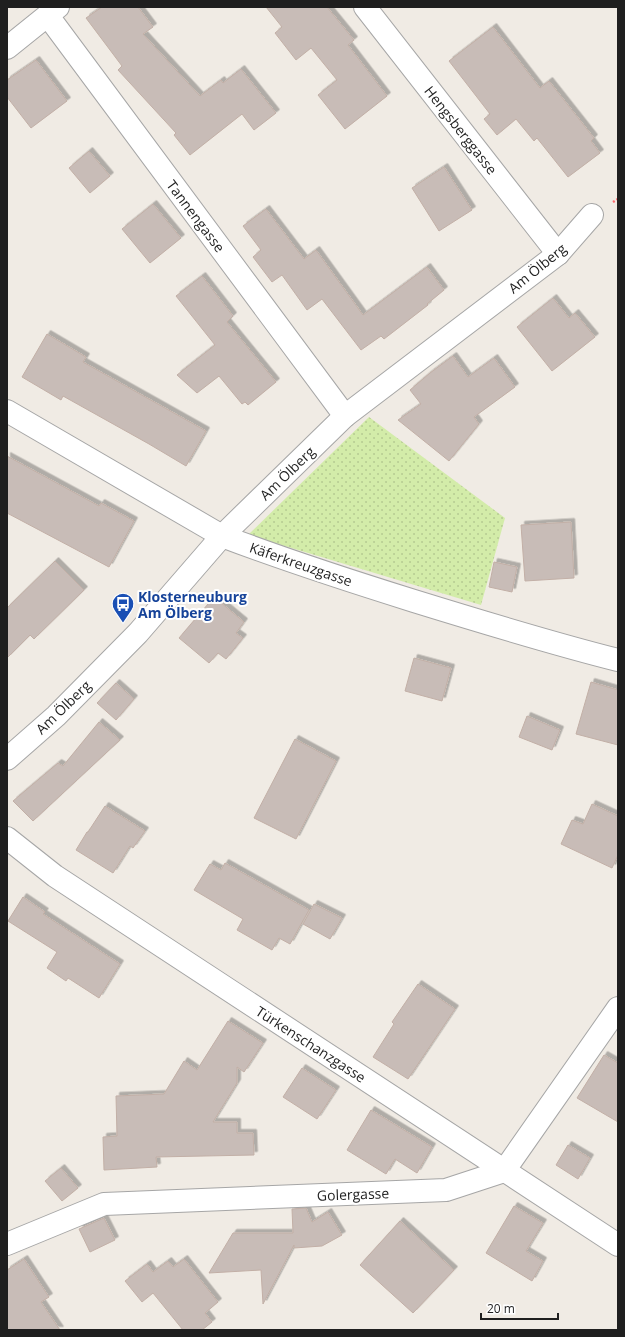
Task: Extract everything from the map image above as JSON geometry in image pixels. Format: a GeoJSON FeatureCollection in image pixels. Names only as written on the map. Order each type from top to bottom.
{"type":"FeatureCollection","features":[{"type":"Feature","properties":{"kind":"street","name":"Hengsberggasse"},"geometry":{"type":"LineString","coordinates":[[365,7],[558,254]]}},
{"type":"Feature","properties":{"kind":"street"},"geometry":{"type":"LineString","coordinates":[[7,48],[53,11]]}},
{"type":"Feature","properties":{"kind":"street","name":"Tannengasse"},"geometry":{"type":"LineString","coordinates":[[53,11],[345,416]]}},
{"type":"Feature","properties":{"kind":"street","name":"Am Ölberg"},"geometry":{"type":"LineString","coordinates":[[7,759],[56,716],[138,632],[222,536],[345,416],[558,254],[592,216]]}},
{"type":"Feature","properties":{"kind":"street","name":"Käferkreuzgasse"},"geometry":{"type":"LineString","coordinates":[[7,411],[222,536],[252,548],[372,588],[493,625],[618,660]]}},
{"type":"Feature","properties":{"kind":"street","name":"Türkenschanzgasse"},"geometry":{"type":"LineString","coordinates":[[7,838],[55,876],[618,1245]]}},
{"type":"Feature","properties":{"kind":"street"},"geometry":{"type":"LineString","coordinates":[[504,1171],[618,1008]]}},
{"type":"Feature","properties":{"kind":"street","name":"Golergasse"},"geometry":{"type":"LineString","coordinates":[[7,1244],[104,1204],[446,1190],[504,1171]]}},
{"type":"Feature","properties":{"kind":"green space"},"geometry":{"type":"Polygon","coordinates":[[[369,417],[505,518],[481,605],[248,535],[369,417]]]}},
{"type":"Feature","properties":{"kind":"building"},"geometry":{"type":"Polygon","coordinates":[[[102,7],[138,7],[153,27],[143,34],[200,96],[221,80],[223,83],[241,69],[276,113],[254,130],[242,114],[190,155],[174,135],[176,133],[118,70],[122,66],[86,18],[102,7]]]}},
{"type":"Feature","properties":{"kind":"building"},"geometry":{"type":"Polygon","coordinates":[[[266,7],[327,7],[354,40],[348,45],[387,96],[345,129],[318,95],[337,80],[311,48],[296,60],[275,33],[282,27],[266,7]]]}},
{"type":"Feature","properties":{"kind":"building"},"geometry":{"type":"Polygon","coordinates":[[[493,27],[540,88],[549,81],[594,138],[591,141],[600,153],[568,177],[537,138],[534,141],[516,119],[497,135],[484,119],[490,114],[449,61],[493,27]]]}},
{"type":"Feature","properties":{"kind":"building"},"geometry":{"type":"Polygon","coordinates":[[[36,60],[67,101],[31,128],[7,97],[7,80],[36,60]]]}},
{"type":"Feature","properties":{"kind":"building"},"geometry":{"type":"Polygon","coordinates":[[[89,151],[110,176],[90,193],[69,168],[89,151]]]}},
{"type":"Feature","properties":{"kind":"building"},"geometry":{"type":"Polygon","coordinates":[[[444,167],[472,210],[439,231],[412,188],[444,167]]]}},
{"type":"Feature","properties":{"kind":"building"},"geometry":{"type":"Polygon","coordinates":[[[153,204],[181,238],[150,263],[122,229],[153,204]]]}},
{"type":"Feature","properties":{"kind":"building"},"geometry":{"type":"Polygon","coordinates":[[[266,209],[304,259],[316,250],[363,315],[427,267],[444,290],[427,304],[428,305],[384,339],[381,336],[361,350],[322,299],[307,310],[282,275],[272,282],[253,257],[261,250],[243,226],[266,209]]]}},
{"type":"Feature","properties":{"kind":"building"},"geometry":{"type":"Polygon","coordinates":[[[202,276],[233,316],[227,322],[276,382],[248,405],[245,402],[242,404],[219,376],[197,393],[177,375],[215,345],[176,296],[202,276]]]}},
{"type":"Feature","properties":{"kind":"building"},"geometry":{"type":"Polygon","coordinates":[[[553,298],[569,318],[575,313],[595,337],[552,371],[517,327],[553,298]]]}},
{"type":"Feature","properties":{"kind":"building"},"geometry":{"type":"Polygon","coordinates":[[[47,334],[86,357],[83,362],[206,431],[186,466],[63,396],[61,400],[22,377],[47,334]]]}},
{"type":"Feature","properties":{"kind":"building"},"geometry":{"type":"Polygon","coordinates":[[[453,356],[468,377],[494,358],[515,387],[474,417],[479,424],[449,461],[398,420],[421,404],[410,390],[453,356]]]}},
{"type":"Feature","properties":{"kind":"building"},"geometry":{"type":"Polygon","coordinates":[[[7,456],[99,506],[101,503],[134,521],[109,567],[7,513],[7,456]]]}},
{"type":"Feature","properties":{"kind":"building"},"geometry":{"type":"Polygon","coordinates":[[[571,522],[574,578],[525,581],[521,525],[571,522]]]}},
{"type":"Feature","properties":{"kind":"building"},"geometry":{"type":"Polygon","coordinates":[[[55,561],[84,590],[34,639],[30,635],[7,658],[7,608],[55,561]]]}},
{"type":"Feature","properties":{"kind":"building"},"geometry":{"type":"Polygon","coordinates":[[[494,562],[517,567],[512,592],[489,587],[494,562]]]}},
{"type":"Feature","properties":{"kind":"building"},"geometry":{"type":"Polygon","coordinates":[[[214,597],[244,622],[236,633],[243,638],[226,659],[218,653],[209,663],[179,638],[214,597]]]}},
{"type":"Feature","properties":{"kind":"building"},"geometry":{"type":"Polygon","coordinates":[[[414,658],[451,668],[442,701],[405,691],[414,658]]]}},
{"type":"Feature","properties":{"kind":"building"},"geometry":{"type":"Polygon","coordinates":[[[591,682],[618,690],[618,745],[576,734],[591,682]]]}},
{"type":"Feature","properties":{"kind":"building"},"geometry":{"type":"Polygon","coordinates":[[[116,683],[134,699],[116,720],[97,703],[116,683]]]}},
{"type":"Feature","properties":{"kind":"building"},"geometry":{"type":"Polygon","coordinates":[[[527,716],[560,730],[552,750],[519,737],[527,716]]]}},
{"type":"Feature","properties":{"kind":"building"},"geometry":{"type":"Polygon","coordinates":[[[99,722],[120,740],[33,821],[13,801],[58,763],[63,766],[99,722]]]}},
{"type":"Feature","properties":{"kind":"building"},"geometry":{"type":"Polygon","coordinates":[[[295,739],[336,761],[296,839],[254,818],[295,739]]]}},
{"type":"Feature","properties":{"kind":"building"},"geometry":{"type":"Polygon","coordinates":[[[592,804],[618,816],[618,855],[612,868],[561,844],[572,820],[583,824],[592,804]]]}},
{"type":"Feature","properties":{"kind":"building"},"geometry":{"type":"Polygon","coordinates":[[[105,806],[145,831],[133,848],[130,846],[113,873],[76,850],[105,806]]]}},
{"type":"Feature","properties":{"kind":"building"},"geometry":{"type":"Polygon","coordinates":[[[225,863],[309,910],[290,944],[279,938],[272,950],[237,930],[243,919],[194,890],[210,864],[221,870],[225,863]]]}},
{"type":"Feature","properties":{"kind":"building"},"geometry":{"type":"Polygon","coordinates":[[[23,897],[45,912],[43,914],[120,964],[99,998],[68,978],[66,981],[47,968],[57,952],[8,921],[23,897]]]}},
{"type":"Feature","properties":{"kind":"building"},"geometry":{"type":"Polygon","coordinates":[[[314,904],[342,918],[330,939],[303,924],[314,904]]]}},
{"type":"Feature","properties":{"kind":"building"},"geometry":{"type":"Polygon","coordinates":[[[418,984],[455,1009],[408,1079],[373,1057],[394,1024],[392,1022],[418,984]]]}},
{"type":"Feature","properties":{"kind":"building"},"geometry":{"type":"Polygon","coordinates":[[[228,1021],[263,1043],[244,1072],[237,1067],[237,1083],[213,1122],[237,1122],[237,1133],[253,1133],[254,1155],[156,1157],[157,1167],[104,1170],[103,1137],[117,1136],[116,1096],[164,1094],[184,1061],[197,1070],[228,1021]]]}},
{"type":"Feature","properties":{"kind":"building"},"geometry":{"type":"Polygon","coordinates":[[[604,1055],[618,1063],[618,1122],[577,1098],[604,1055]]]}},
{"type":"Feature","properties":{"kind":"building"},"geometry":{"type":"Polygon","coordinates":[[[302,1068],[336,1090],[317,1119],[283,1097],[302,1068]]]}},
{"type":"Feature","properties":{"kind":"building"},"geometry":{"type":"Polygon","coordinates":[[[371,1110],[432,1147],[417,1173],[395,1159],[386,1174],[347,1150],[371,1110]]]}},
{"type":"Feature","properties":{"kind":"building"},"geometry":{"type":"Polygon","coordinates":[[[568,1145],[590,1158],[578,1179],[556,1165],[568,1145]]]}},
{"type":"Feature","properties":{"kind":"building"},"geometry":{"type":"Polygon","coordinates":[[[61,1168],[78,1188],[62,1201],[45,1181],[61,1168]]]}},
{"type":"Feature","properties":{"kind":"building"},"geometry":{"type":"Polygon","coordinates":[[[514,1206],[543,1223],[526,1251],[543,1261],[532,1281],[486,1253],[514,1206]]]}},
{"type":"Feature","properties":{"kind":"building"},"geometry":{"type":"Polygon","coordinates":[[[306,1208],[312,1222],[328,1212],[342,1235],[322,1246],[294,1248],[294,1245],[263,1304],[261,1270],[209,1273],[233,1233],[293,1233],[292,1209],[306,1208]]]}},
{"type":"Feature","properties":{"kind":"building"},"geometry":{"type":"Polygon","coordinates":[[[104,1218],[115,1240],[90,1252],[79,1229],[104,1218]]]}},
{"type":"Feature","properties":{"kind":"building"},"geometry":{"type":"Polygon","coordinates":[[[400,1221],[454,1270],[413,1313],[360,1265],[400,1221]]]}},
{"type":"Feature","properties":{"kind":"building"},"geometry":{"type":"Polygon","coordinates":[[[24,1259],[49,1297],[41,1302],[60,1330],[7,1330],[7,1270],[24,1259]]]}},
{"type":"Feature","properties":{"kind":"building"},"geometry":{"type":"Polygon","coordinates":[[[184,1259],[218,1302],[205,1313],[212,1322],[202,1330],[183,1330],[153,1293],[142,1302],[125,1281],[147,1264],[153,1272],[168,1261],[173,1267],[184,1259]]]}},
{"type":"Feature","properties":{"kind":"place","name":"Klosterneuburg Am Ölberg"},"geometry":{"type":"Point","coordinates":[123,624]}}]}
